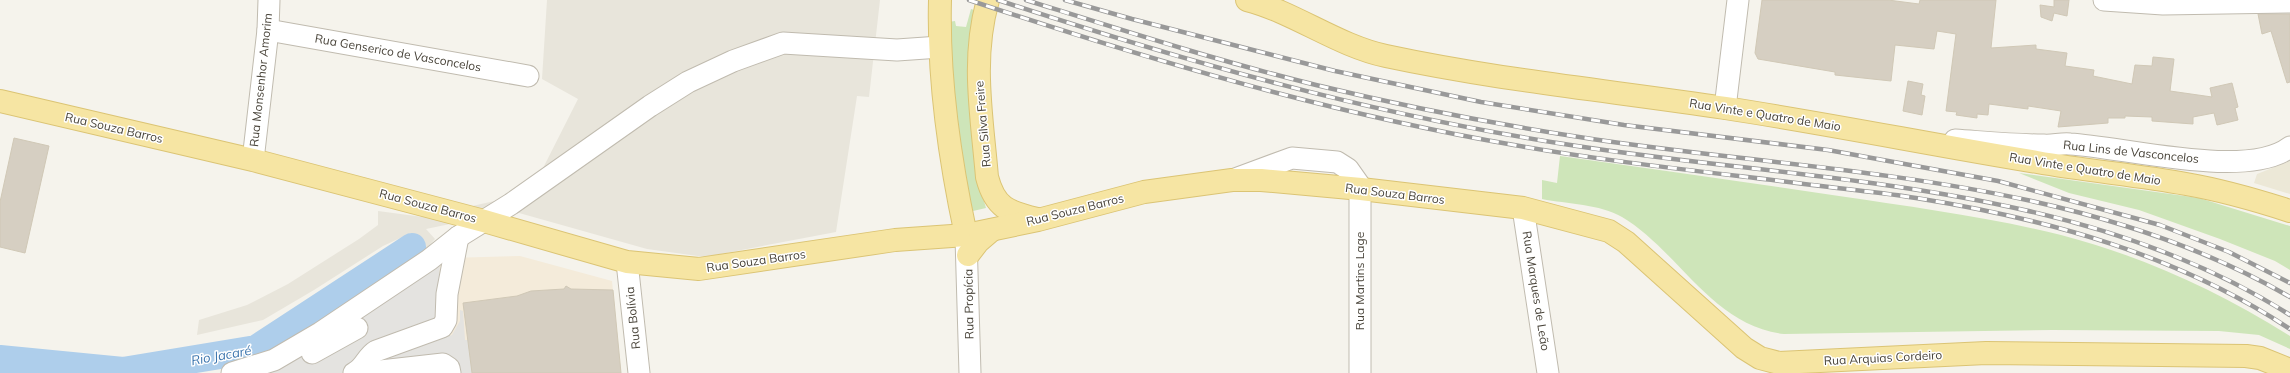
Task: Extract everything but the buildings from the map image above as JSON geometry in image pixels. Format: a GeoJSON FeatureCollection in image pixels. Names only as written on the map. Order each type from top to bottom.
{"type":"FeatureCollection","features":[{"type":"Feature","properties":{"kind":"main road"},"geometry":{"type":"LineString","coordinates":[[940,0],[940,48],[955,181],[967,245]]}},
{"type":"Feature","properties":{"kind":"main road","name":"Rua Silva Freire"},"geometry":{"type":"LineString","coordinates":[[988,0],[979,38],[978,61],[987,177],[991,191],[998,202],[1006,209],[1038,220]]}},
{"type":"Feature","properties":{"kind":"main road","name":"Rua Vinte e Quatro de Maio"},"geometry":{"type":"LineString","coordinates":[[1261,2],[1310,27],[1381,55],[1444,68],[1724,108],[1897,136],[2038,162],[2187,184],[2247,198],[2290,211]]}},
{"type":"Feature","properties":{"kind":"main road","name":"Rua Souza Barros"},"geometry":{"type":"LineString","coordinates":[[0,101],[253,160],[484,221],[627,262],[699,269],[895,240],[967,245],[993,229],[1038,220],[1144,192],[1232,180],[1261,180],[1362,189],[1523,208]]}},
{"type":"Feature","properties":{"kind":"main road","name":"Rua Arquias Cordeiro"},"geometry":{"type":"LineString","coordinates":[[1523,208],[1609,231],[1626,242],[1744,348],[1760,358],[1779,362],[1986,353],[2113,353],[2246,356],[2260,358],[2290,370]]}},
{"type":"Feature","properties":{"kind":"street","name":"Rua Monsenhor Amorim"},"geometry":{"type":"LineString","coordinates":[[253,160],[268,30],[269,0]]}},
{"type":"Feature","properties":{"kind":"street"},"geometry":{"type":"LineString","coordinates":[[1724,108],[1738,0]]}},
{"type":"Feature","properties":{"kind":"street"},"geometry":{"type":"LineString","coordinates":[[2104,0],[2163,4],[2290,2]]}},
{"type":"Feature","properties":{"kind":"street","name":"Rua Genserico de Vasconcelos"},"geometry":{"type":"LineString","coordinates":[[268,30],[528,76]]}},
{"type":"Feature","properties":{"kind":"street"},"geometry":{"type":"LineString","coordinates":[[272,373],[353,320],[458,237],[484,221],[650,106],[688,82],[770,47],[783,43],[897,50],[940,48]]}},
{"type":"Feature","properties":{"kind":"street","name":"Rua Lins de Vasconcelos"},"geometry":{"type":"LineString","coordinates":[[1897,136],[2044,146],[2068,143],[2194,159],[2240,162],[2268,158],[2290,147]]}},
{"type":"Feature","properties":{"kind":"street","name":"Rua Martins Lage"},"geometry":{"type":"LineString","coordinates":[[1360,373],[1362,189]]}},
{"type":"Feature","properties":{"kind":"street","name":"Rua Marques de Leão"},"geometry":{"type":"LineString","coordinates":[[1523,208],[1548,373]]}},
{"type":"Feature","properties":{"kind":"street"},"geometry":{"type":"LineString","coordinates":[[362,369],[376,351],[442,327],[446,320],[447,294],[458,237]]}},
{"type":"Feature","properties":{"kind":"street","name":"Rua Propícia"},"geometry":{"type":"LineString","coordinates":[[967,245],[970,373]]}},
{"type":"Feature","properties":{"kind":"street","name":"Rua Bolívia"},"geometry":{"type":"LineString","coordinates":[[627,262],[639,373]]}},
{"type":"Feature","properties":{"kind":"street"},"geometry":{"type":"LineString","coordinates":[[353,320],[362,369]]}},
{"type":"Feature","properties":{"kind":"street"},"geometry":{"type":"LineString","coordinates":[[232,373],[274,360],[320,333],[353,320]]}},
{"type":"Feature","properties":{"kind":"street"},"geometry":{"type":"LineString","coordinates":[[362,369],[443,364],[449,368],[450,373]]}},
{"type":"Feature","properties":{"kind":"shaded area"},"geometry":{"type":"Polygon","coordinates":[[[547,0],[880,0],[869,97],[857,96],[836,232],[705,257],[647,249],[512,211],[426,229],[435,239],[425,250],[411,233],[383,246],[314,290],[263,320],[197,335],[199,320],[247,305],[288,284],[359,239],[378,225],[378,211],[423,217],[508,198],[540,174],[578,99],[542,79],[547,0]]]}},
{"type":"Feature","properties":{"kind":"shaded area"},"geometry":{"type":"Polygon","coordinates":[[[2290,161],[2290,194],[2254,183],[2257,174],[2290,161]]]}},
{"type":"Feature","properties":{"kind":"shaded area"},"geometry":{"type":"Polygon","coordinates":[[[520,256],[612,281],[621,373],[288,357],[449,258],[520,256]]]}},
{"type":"Feature","properties":{"kind":"shaded area"},"geometry":{"type":"Polygon","coordinates":[[[440,264],[436,321],[410,350],[452,335],[460,321],[460,310],[463,311],[465,340],[470,340],[474,373],[247,373],[440,264]]]}},
{"type":"Feature","properties":{"kind":"green space"},"geometry":{"type":"Polygon","coordinates":[[[971,9],[974,10],[969,50],[971,91],[978,174],[986,208],[973,211],[958,141],[952,93],[948,22],[955,21],[956,26],[966,27],[971,9]]]}},
{"type":"Feature","properties":{"kind":"green space"},"geometry":{"type":"Polygon","coordinates":[[[1560,156],[1923,208],[2006,223],[2061,235],[2121,253],[2179,276],[2208,290],[2236,304],[2290,336],[2290,349],[2259,335],[2219,331],[2052,330],[1784,334],[1759,328],[1736,317],[1716,302],[1661,248],[1642,231],[1622,217],[1604,209],[1542,199],[1542,180],[1557,183],[1560,156]]]}},
{"type":"Feature","properties":{"kind":"green space"},"geometry":{"type":"Polygon","coordinates":[[[2019,173],[2199,198],[2290,226],[2290,270],[2275,261],[2220,239],[2139,210],[2069,193],[2019,173]]]}},
{"type":"Feature","properties":{"kind":"waterway","name":"Rio Jacaré"},"geometry":{"type":"LineString","coordinates":[[0,359],[123,371],[256,349],[412,247]]}},
{"type":"Feature","properties":{"kind":"railway"},"geometry":{"type":"LineString","coordinates":[[969,0],[1103,43],[1238,83],[1307,101],[1444,132],[1590,157],[1904,196],[2014,217],[2063,229],[2157,261],[2203,280],[2247,303],[2290,329]]}},
{"type":"Feature","properties":{"kind":"railway"},"geometry":{"type":"LineString","coordinates":[[998,0],[1137,44],[1278,84],[1348,101],[1492,132],[1656,157],[1844,179],[1938,193],[2030,211],[2120,236],[2207,270],[2290,315]]}},
{"type":"Feature","properties":{"kind":"railway"},"geometry":{"type":"LineString","coordinates":[[1026,0],[1170,45],[1279,76],[1385,101],[1454,115],[1592,139],[1860,172],[1950,185],[2039,203],[2125,226],[2209,257],[2290,297]]}},
{"type":"Feature","properties":{"kind":"railway"},"geometry":{"type":"LineString","coordinates":[[1065,0],[1132,19],[1335,71],[1481,102],[1624,125],[1828,150],[1998,181],[2160,225],[2229,252],[2290,283]]}}]}
